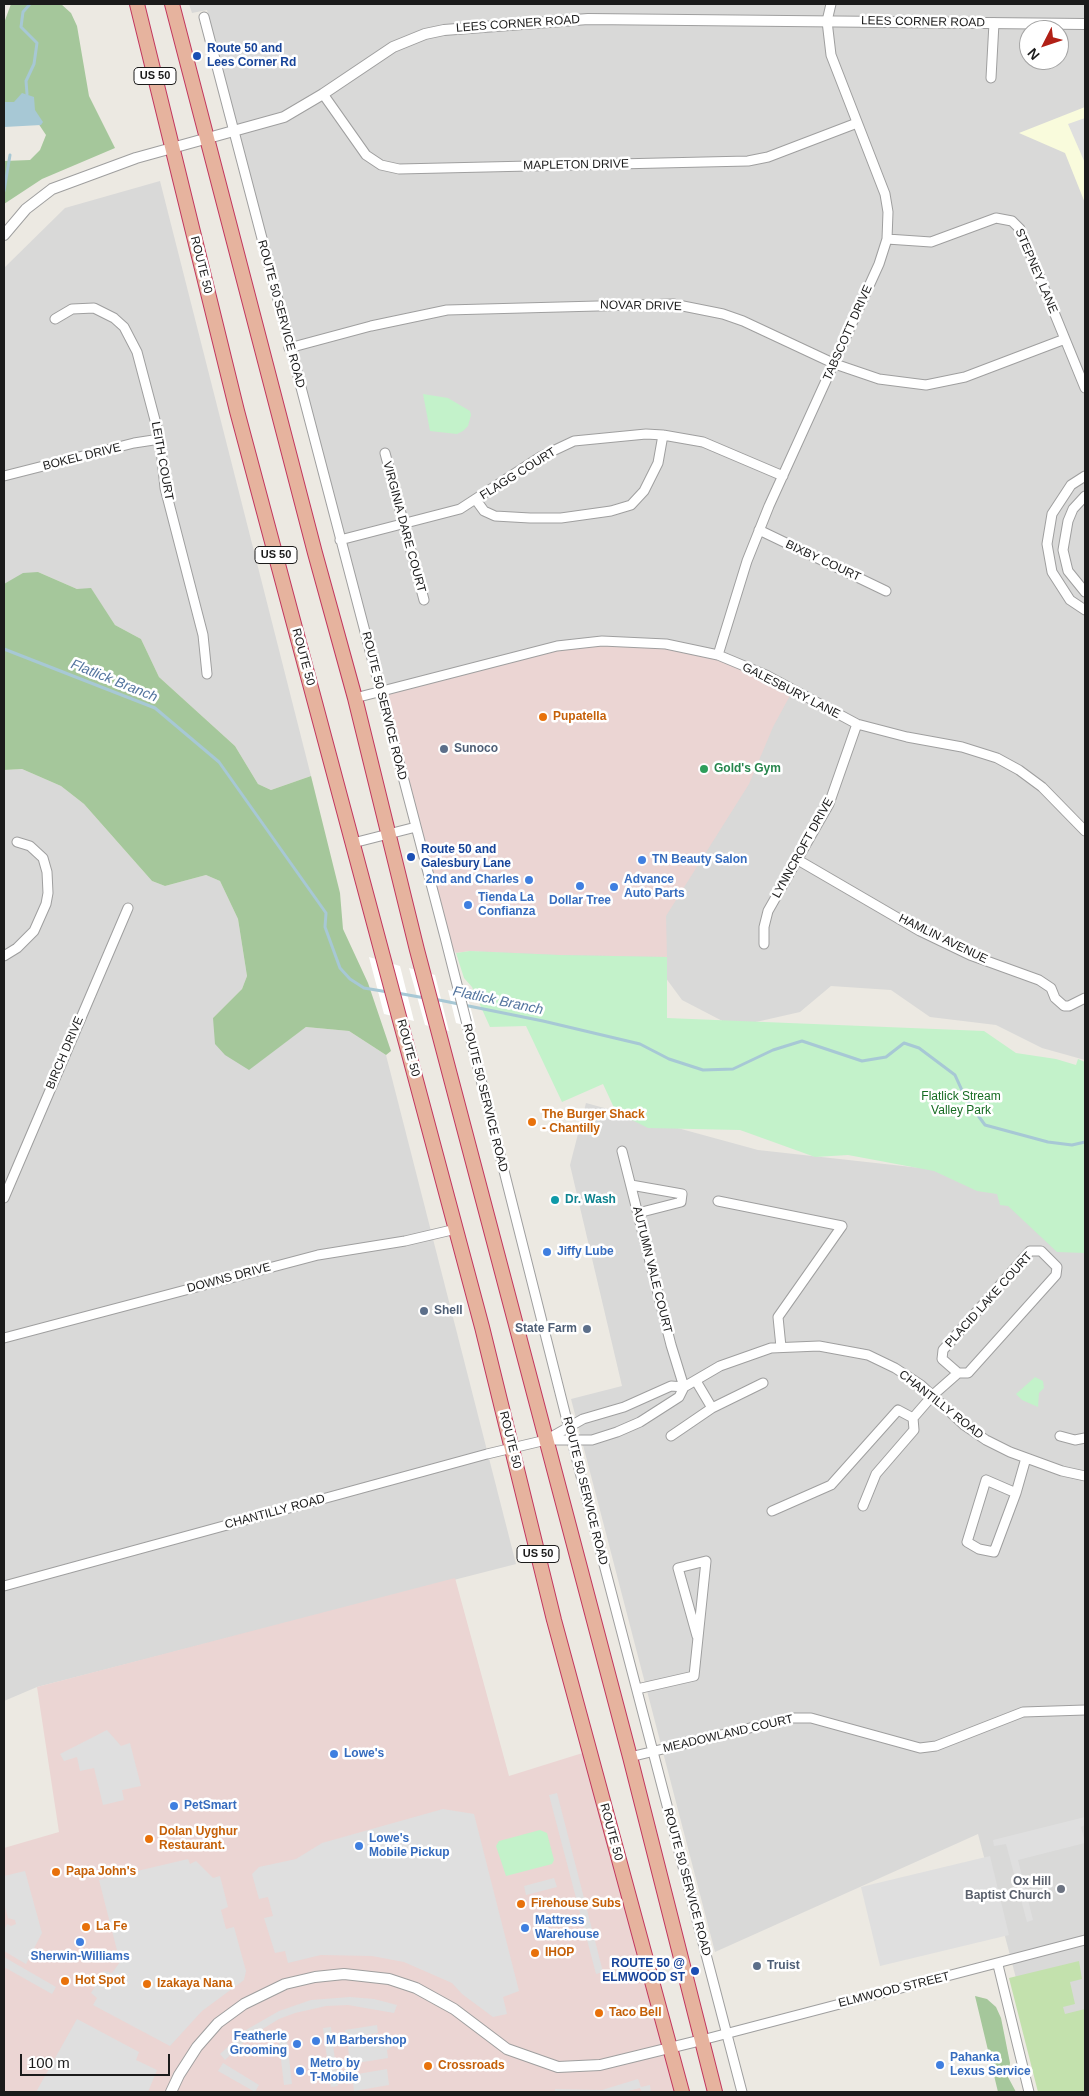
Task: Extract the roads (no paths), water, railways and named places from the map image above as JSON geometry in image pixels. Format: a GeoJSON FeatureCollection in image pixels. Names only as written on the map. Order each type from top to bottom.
{"type":"FeatureCollection","features":[{"type":"Feature","properties":{"kind":"highway","name":"ROUTE 50"},"geometry":{"type":"LineString","coordinates":[[137,4],[240,421],[456,1229],[576,1704],[682,2092]]}},
{"type":"Feature","properties":{"kind":"highway","name":"US 50"},"geometry":{"type":"LineString","coordinates":[[172,4],[209,139],[257,334],[354,698],[421,966],[630,1758],[715,2092]]}},
{"type":"Feature","properties":{"kind":"street","name":"TABSCOTT DRIVE"},"geometry":{"type":"LineString","coordinates":[[718,654],[747,560],[759,530],[879,264],[887,239],[888,212],[885,194],[832,55],[828,21],[831,4]]}},
{"type":"Feature","properties":{"kind":"street","name":"ROUTE 50 SERVICE ROAD"},"geometry":{"type":"LineString","coordinates":[[204,17],[289,348],[416,827],[568,1427],[742,2092]]}},
{"type":"Feature","properties":{"kind":"street","name":"LEES CORNER ROAD"},"geometry":{"type":"LineString","coordinates":[[4,235],[26,209],[52,189],[110,167],[284,117],[323,94],[393,47],[425,34],[444,30],[588,19],[1085,24]]}},
{"type":"Feature","properties":{"kind":"street"},"geometry":{"type":"LineString","coordinates":[[991,78],[994,23]]}},
{"type":"Feature","properties":{"kind":"street","name":"MAPLETON DRIVE"},"geometry":{"type":"LineString","coordinates":[[323,94],[366,155],[381,164],[399,169],[748,161],[768,158],[857,123]]}},
{"type":"Feature","properties":{"kind":"street","name":"STEPNEY LANE"},"geometry":{"type":"LineString","coordinates":[[887,239],[931,242],[996,218],[1012,221],[1020,229],[1085,388]]}},
{"type":"Feature","properties":{"kind":"street","name":"NOVAR DRIVE"},"geometry":{"type":"LineString","coordinates":[[289,348],[380,324],[447,310],[644,303],[673,304],[723,314],[835,364],[897,383],[937,384],[965,378],[1065,339]]}},
{"type":"Feature","properties":{"kind":"street","name":"LEITH COURT"},"geometry":{"type":"LineString","coordinates":[[55,319],[72,309],[94,308],[114,318],[124,327],[138,352],[160,439],[165,488],[203,635],[207,674]]}},
{"type":"Feature","properties":{"kind":"street","name":"FLAGG COURT"},"geometry":{"type":"LineString","coordinates":[[340,540],[404,526],[460,509],[540,457],[574,441],[646,434],[664,435],[703,442],[783,476]]}},
{"type":"Feature","properties":{"kind":"street"},"geometry":{"type":"LineString","coordinates":[[476,500],[484,511],[494,516],[530,518],[561,518],[611,511],[631,505],[644,491],[658,463],[664,435]]}},
{"type":"Feature","properties":{"kind":"street","name":"BOKEL DRIVE"},"geometry":{"type":"LineString","coordinates":[[4,476],[134,443],[160,439]]}},
{"type":"Feature","properties":{"kind":"street","name":"VIRGINIA DARE COURT"},"geometry":{"type":"LineString","coordinates":[[385,453],[424,600]]}},
{"type":"Feature","properties":{"kind":"street"},"geometry":{"type":"LineString","coordinates":[[1085,476],[1071,485],[1052,514],[1047,544],[1052,572],[1070,600],[1085,610]]}},
{"type":"Feature","properties":{"kind":"street"},"geometry":{"type":"LineString","coordinates":[[1085,496],[1073,509],[1068,521],[1063,550],[1068,571],[1085,592]]}},
{"type":"Feature","properties":{"kind":"street","name":"BIXBY COURT"},"geometry":{"type":"LineString","coordinates":[[759,530],[886,591]]}},
{"type":"Feature","properties":{"kind":"street","name":"GALESBURY LANE"},"geometry":{"type":"LineString","coordinates":[[354,698],[520,653],[574,643],[638,642],[666,644],[718,654],[772,678],[858,724],[907,737],[962,747],[997,758],[1019,770],[1042,787],[1085,831]]}},
{"type":"Feature","properties":{"kind":"street","name":"LYNNCROFT DRIVE"},"geometry":{"type":"LineString","coordinates":[[764,944],[764,927],[768,912],[829,804],[858,724]]}},
{"type":"Feature","properties":{"kind":"street"},"geometry":{"type":"LineString","coordinates":[[353,843],[416,827]]}},
{"type":"Feature","properties":{"kind":"street"},"geometry":{"type":"LineString","coordinates":[[4,956],[22,944],[34,931],[46,904],[48,893],[47,872],[43,858],[30,846],[16,842]]}},
{"type":"Feature","properties":{"kind":"street","name":"HAMLIN AVENUE"},"geometry":{"type":"LineString","coordinates":[[798,860],[920,931],[970,955],[1039,980],[1051,988],[1055,998],[1064,1006],[1069,1006],[1085,998]]}},
{"type":"Feature","properties":{"kind":"street","name":"BIRCH DRIVE"},"geometry":{"type":"LineString","coordinates":[[4,1198],[128,908]]}},
{"type":"Feature","properties":{"kind":"street","name":"AUTUMN VALE COURT"},"geometry":{"type":"LineString","coordinates":[[622,1151],[671,1345],[684,1387]]}},
{"type":"Feature","properties":{"kind":"street"},"geometry":{"type":"LineString","coordinates":[[631,1185],[682,1194],[681,1202],[638,1213]]}},
{"type":"Feature","properties":{"kind":"street"},"geometry":{"type":"LineString","coordinates":[[718,1201],[842,1226],[778,1317],[781,1347]]}},
{"type":"Feature","properties":{"kind":"street","name":"DOWNS DRIVE"},"geometry":{"type":"LineString","coordinates":[[4,1338],[318,1255],[405,1241],[456,1229]]}},
{"type":"Feature","properties":{"kind":"street","name":"PLACID LAKE COURT"},"geometry":{"type":"LineString","coordinates":[[913,1418],[933,1395],[958,1373],[968,1373],[1056,1275],[1057,1267],[1041,1251],[1030,1251],[943,1350],[942,1358],[958,1373]]}},
{"type":"Feature","properties":{"kind":"street","name":"CHANTILLY ROAD"},"geometry":{"type":"LineString","coordinates":[[546,1440],[583,1419],[624,1407],[671,1386],[684,1387],[720,1366],[744,1356],[781,1347],[819,1346],[868,1355],[908,1376],[933,1395],[964,1425],[986,1440],[1026,1458],[1062,1471],[1085,1476]]}},
{"type":"Feature","properties":{"kind":"street"},"geometry":{"type":"LineString","coordinates":[[696,1381],[712,1408]]}},
{"type":"Feature","properties":{"kind":"street"},"geometry":{"type":"LineString","coordinates":[[672,1436],[712,1408],[763,1384]]}},
{"type":"Feature","properties":{"kind":"street","name":"CHANTILLY ROAD"},"geometry":{"type":"LineString","coordinates":[[4,1586],[512,1448],[546,1440],[592,1440],[640,1422],[679,1397],[684,1387]]}},
{"type":"Feature","properties":{"kind":"street"},"geometry":{"type":"LineString","coordinates":[[772,1511],[831,1485],[898,1410],[913,1418],[914,1430],[876,1474],[863,1506]]}},
{"type":"Feature","properties":{"kind":"street"},"geometry":{"type":"LineString","coordinates":[[1060,1436],[1075,1440],[1085,1438]]}},
{"type":"Feature","properties":{"kind":"street"},"geometry":{"type":"LineString","coordinates":[[1016,1493],[986,1480],[967,1542],[979,1549],[994,1552],[1016,1493],[1026,1458]]}},
{"type":"Feature","properties":{"kind":"street"},"geometry":{"type":"LineString","coordinates":[[637,1689],[694,1676],[706,1561],[678,1568],[697,1636]]}},
{"type":"Feature","properties":{"kind":"street","name":"MEADOWLAND COURT"},"geometry":{"type":"LineString","coordinates":[[630,1758],[781,1719],[801,1717],[838,1724],[920,1748],[936,1746],[1022,1712],[1085,1710]]}},
{"type":"Feature","properties":{"kind":"street","name":"ELMWOOD STREET"},"geometry":{"type":"LineString","coordinates":[[702,2040],[727,2035],[902,1987],[998,1965],[1016,1957],[1085,1940]]}},
{"type":"Feature","properties":{"kind":"street"},"geometry":{"type":"LineString","coordinates":[[998,1965],[1029,2092]]}},
{"type":"Feature","properties":{"kind":"street"},"geometry":{"type":"LineString","coordinates":[[171,2092],[179,2075],[197,2047],[218,2023],[244,2004],[285,1984],[315,1977],[344,1974],[389,1979],[416,1988],[454,2009],[506,2049],[558,2067],[600,2065],[702,2040]]}},
{"type":"Feature","properties":{"kind":"water"},"geometry":{"type":"Polygon","coordinates":[[[22,93],[34,97],[35,110],[43,122],[41,125],[4,127],[4,102],[14,102],[22,93]]]}},
{"type":"Feature","properties":{"kind":"waterway"},"geometry":{"type":"LineString","coordinates":[[27,94],[26,81],[34,64],[37,43],[21,27],[23,12],[30,4]]}},
{"type":"Feature","properties":{"kind":"waterway"},"geometry":{"type":"LineString","coordinates":[[4,191],[10,155]]}},
{"type":"Feature","properties":{"kind":"waterway","name":"Flatlick Branch"},"geometry":{"type":"LineString","coordinates":[[4,649],[155,708],[219,762],[326,913],[325,927],[340,968],[350,979],[364,988],[388,992]]}},
{"type":"Feature","properties":{"kind":"waterway","name":"Flatlick Branch"},"geometry":{"type":"LineString","coordinates":[[397,993],[425,998]]}},
{"type":"Feature","properties":{"kind":"waterway","name":"Flatlick Branch"},"geometry":{"type":"LineString","coordinates":[[434,999],[543,1021],[640,1044],[669,1059],[703,1070],[733,1069],[773,1050],[802,1041],[862,1061],[886,1057],[904,1043],[919,1048],[955,1075],[966,1099],[985,1125],[1048,1142],[1072,1145],[1085,1142]]}},
{"type":"Feature","properties":{"kind":"place","name":"Route 50 and Lees Corner Rd"},"geometry":{"type":"Point","coordinates":[197,56]}},
{"type":"Feature","properties":{"kind":"place","name":"Pupatella"},"geometry":{"type":"Point","coordinates":[543,717]}},
{"type":"Feature","properties":{"kind":"place","name":"Sunoco"},"geometry":{"type":"Point","coordinates":[444,749]}},
{"type":"Feature","properties":{"kind":"place","name":"Gold's Gym"},"geometry":{"type":"Point","coordinates":[704,769]}},
{"type":"Feature","properties":{"kind":"place","name":"Route 50 and Galesbury Lane"},"geometry":{"type":"Point","coordinates":[411,857]}},
{"type":"Feature","properties":{"kind":"place","name":"TN Beauty Salon"},"geometry":{"type":"Point","coordinates":[642,860]}},
{"type":"Feature","properties":{"kind":"place","name":"2nd and Charles"},"geometry":{"type":"Point","coordinates":[529,880]}},
{"type":"Feature","properties":{"kind":"place","name":"Dollar Tree"},"geometry":{"type":"Point","coordinates":[580,886]}},
{"type":"Feature","properties":{"kind":"place","name":"Advance Auto Parts"},"geometry":{"type":"Point","coordinates":[614,887]}},
{"type":"Feature","properties":{"kind":"place","name":"Tienda La Confianza"},"geometry":{"type":"Point","coordinates":[468,905]}},
{"type":"Feature","properties":{"kind":"place","name":"The Burger Shack - Chantilly"},"geometry":{"type":"Point","coordinates":[532,1122]}},
{"type":"Feature","properties":{"kind":"place","name":"Dr. Wash"},"geometry":{"type":"Point","coordinates":[555,1200]}},
{"type":"Feature","properties":{"kind":"place","name":"Jiffy Lube"},"geometry":{"type":"Point","coordinates":[547,1252]}},
{"type":"Feature","properties":{"kind":"place","name":"Shell"},"geometry":{"type":"Point","coordinates":[424,1311]}},
{"type":"Feature","properties":{"kind":"place","name":"State Farm"},"geometry":{"type":"Point","coordinates":[587,1329]}},
{"type":"Feature","properties":{"kind":"place","name":"Lowe's"},"geometry":{"type":"Point","coordinates":[334,1754]}},
{"type":"Feature","properties":{"kind":"place","name":"PetSmart"},"geometry":{"type":"Point","coordinates":[174,1806]}},
{"type":"Feature","properties":{"kind":"place","name":"Dolan Uyghur Restaurant."},"geometry":{"type":"Point","coordinates":[149,1839]}},
{"type":"Feature","properties":{"kind":"place","name":"Lowe's Mobile Pickup"},"geometry":{"type":"Point","coordinates":[359,1846]}},
{"type":"Feature","properties":{"kind":"place","name":"Papa John's"},"geometry":{"type":"Point","coordinates":[56,1872]}},
{"type":"Feature","properties":{"kind":"place","name":"Ox Hill Baptist Church"},"geometry":{"type":"Point","coordinates":[1061,1889]}},
{"type":"Feature","properties":{"kind":"place","name":"Firehouse Subs"},"geometry":{"type":"Point","coordinates":[521,1904]}},
{"type":"Feature","properties":{"kind":"place","name":"La Fe"},"geometry":{"type":"Point","coordinates":[86,1927]}},
{"type":"Feature","properties":{"kind":"place","name":"Mattress Warehouse"},"geometry":{"type":"Point","coordinates":[525,1928]}},
{"type":"Feature","properties":{"kind":"place","name":"Sherwin-Williams"},"geometry":{"type":"Point","coordinates":[80,1942]}},
{"type":"Feature","properties":{"kind":"place","name":"IHOP"},"geometry":{"type":"Point","coordinates":[535,1953]}},
{"type":"Feature","properties":{"kind":"place","name":"Truist"},"geometry":{"type":"Point","coordinates":[757,1966]}},
{"type":"Feature","properties":{"kind":"place","name":"ROUTE 50 @ ELMWOOD ST"},"geometry":{"type":"Point","coordinates":[695,1971]}},
{"type":"Feature","properties":{"kind":"place","name":"Hot Spot"},"geometry":{"type":"Point","coordinates":[65,1981]}},
{"type":"Feature","properties":{"kind":"place","name":"Izakaya Nana"},"geometry":{"type":"Point","coordinates":[147,1984]}},
{"type":"Feature","properties":{"kind":"place","name":"Taco Bell"},"geometry":{"type":"Point","coordinates":[599,2013]}},
{"type":"Feature","properties":{"kind":"place","name":"M Barbershop"},"geometry":{"type":"Point","coordinates":[316,2041]}},
{"type":"Feature","properties":{"kind":"place","name":"Featherle Grooming"},"geometry":{"type":"Point","coordinates":[297,2044]}},
{"type":"Feature","properties":{"kind":"place","name":"Pahanka Lexus Service"},"geometry":{"type":"Point","coordinates":[940,2065]}},
{"type":"Feature","properties":{"kind":"place","name":"Crossroads"},"geometry":{"type":"Point","coordinates":[428,2066]}},
{"type":"Feature","properties":{"kind":"place","name":"Metro by T-Mobile"},"geometry":{"type":"Point","coordinates":[300,2071]}},
{"type":"Feature","properties":{"kind":"park label","name":"Flatlick Stream Valley Park"},"geometry":{"type":"Point","coordinates":[961,1104]}}]}
